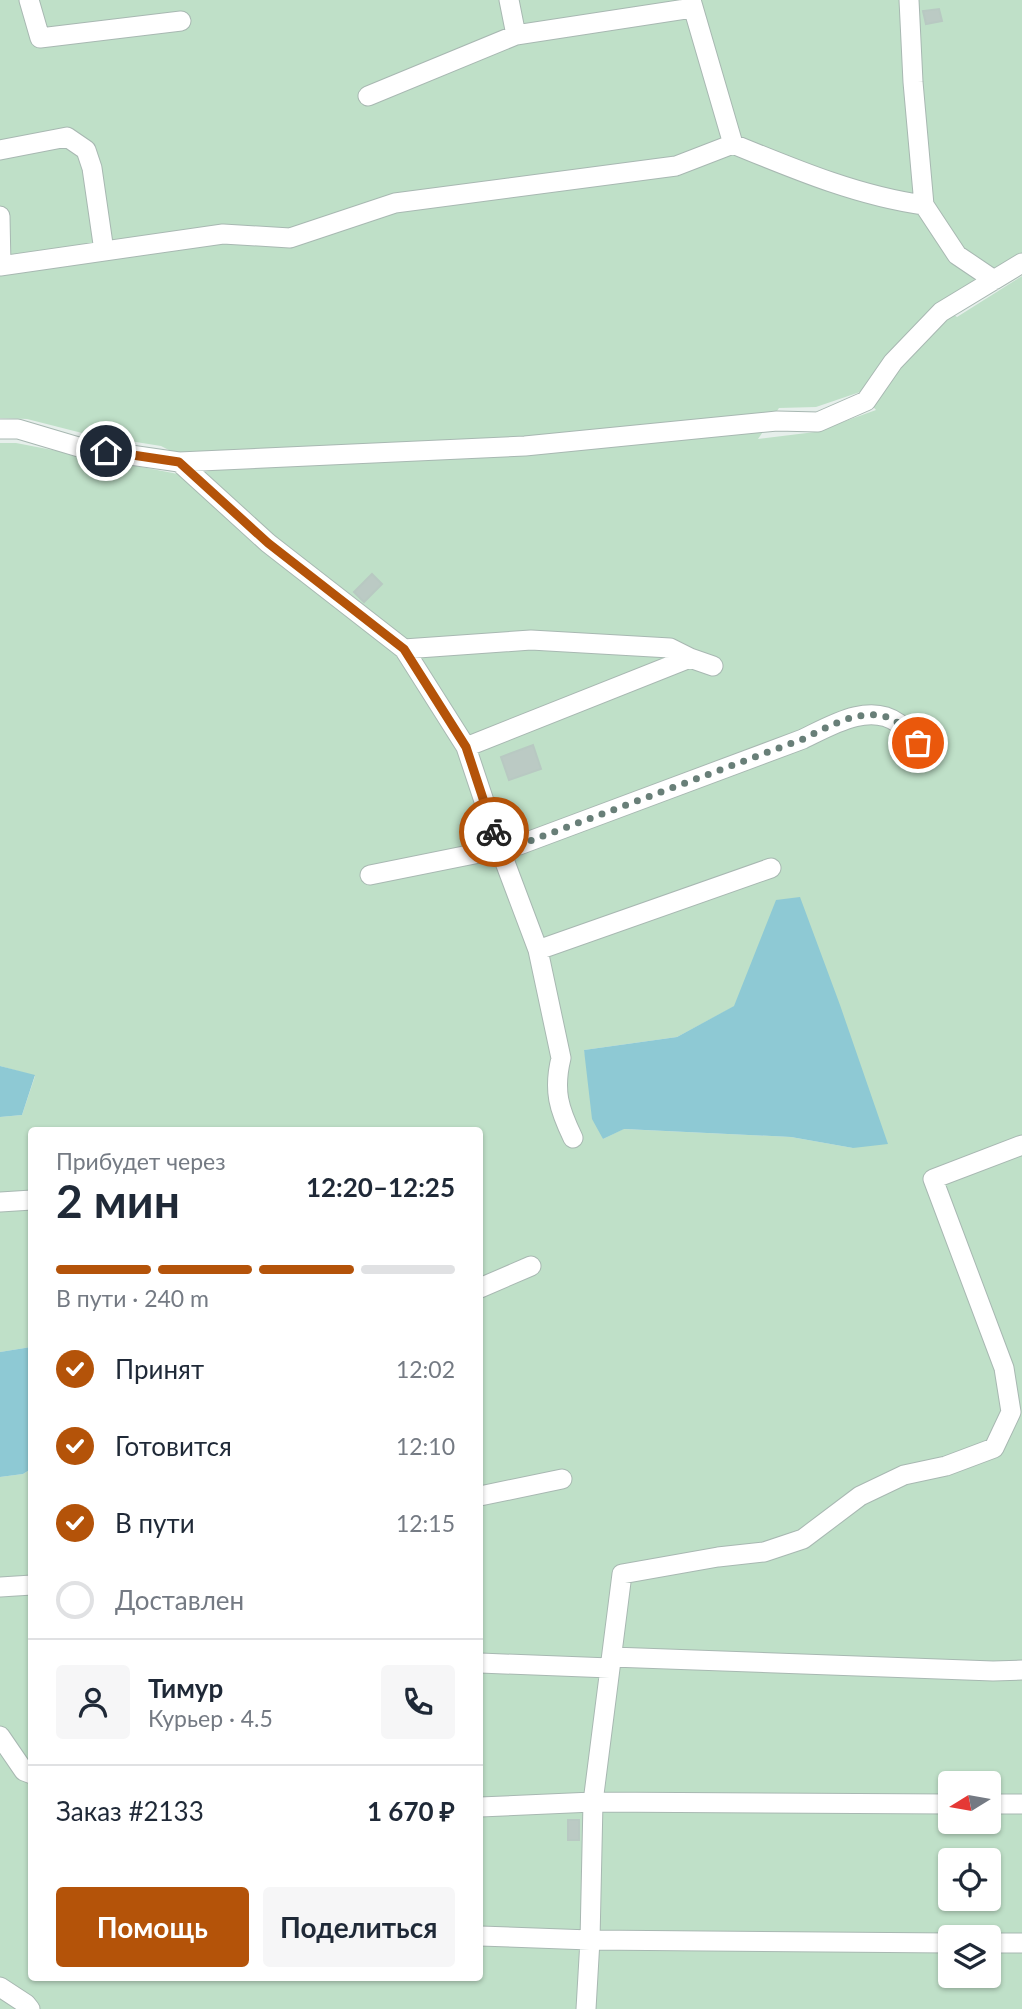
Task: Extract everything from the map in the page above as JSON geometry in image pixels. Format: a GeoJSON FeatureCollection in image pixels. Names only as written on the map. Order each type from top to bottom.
{"type":"FeatureCollection","features":[{"type":"Feature","properties":{"kind":"street"},"geometry":{"type":"LineString","coordinates":[[29,0],[40,38],[181,21]]}},
{"type":"Feature","properties":{"kind":"street"},"geometry":{"type":"LineString","coordinates":[[509,0],[516,35]]}},
{"type":"Feature","properties":{"kind":"street"},"geometry":{"type":"LineString","coordinates":[[909,0],[912,82],[924,205],[957,255],[994,280]]}},
{"type":"Feature","properties":{"kind":"street"},"geometry":{"type":"LineString","coordinates":[[368,96],[516,35],[691,4],[733,144]]}},
{"type":"Feature","properties":{"kind":"street"},"geometry":{"type":"LineString","coordinates":[[0,150],[67,136],[86,150],[92,168],[104,251]]}},
{"type":"Feature","properties":{"kind":"street"},"geometry":{"type":"LineString","coordinates":[[0,216],[0,266],[223,234],[290,238],[395,202],[676,166],[733,144],[795,170],[901,202],[924,205]]}},
{"type":"Feature","properties":{"kind":"street"},"geometry":{"type":"LineString","coordinates":[[0,429],[18,429],[82,448],[179,462],[525,446],[777,421],[818,422],[866,401],[893,362],[941,312],[1022,263]]}},
{"type":"Feature","properties":{"kind":"street"},"geometry":{"type":"LineString","coordinates":[[179,462],[268,543],[404,649],[466,747],[538,950],[561,1058],[556,1076],[560,1112],[573,1138]]}},
{"type":"Feature","properties":{"kind":"street"},"geometry":{"type":"LineString","coordinates":[[404,649],[531,640],[670,648],[713,666]]}},
{"type":"Feature","properties":{"kind":"street"},"geometry":{"type":"LineString","coordinates":[[466,747],[690,658]]}},
{"type":"Feature","properties":{"kind":"street"},"geometry":{"type":"LineString","coordinates":[[370,875],[519,845],[803,739],[839,722],[873,713],[898,722],[918,743]]}},
{"type":"Feature","properties":{"kind":"street"},"geometry":{"type":"LineString","coordinates":[[538,950],[771,869]]}},
{"type":"Feature","properties":{"kind":"street"},"geometry":{"type":"LineString","coordinates":[[586,2009],[593,1802],[622,1574],[777,1548],[803,1538],[860,1496],[904,1475],[946,1466],[994,1448],[1011,1412],[1004,1368],[933,1179],[1022,1144]]}},
{"type":"Feature","properties":{"kind":"street"},"geometry":{"type":"LineString","coordinates":[[0,1202],[28,1200]]}},
{"type":"Feature","properties":{"kind":"street"},"geometry":{"type":"LineString","coordinates":[[483,1287],[531,1266]]}},
{"type":"Feature","properties":{"kind":"street"},"geometry":{"type":"LineString","coordinates":[[483,1495],[562,1479]]}},
{"type":"Feature","properties":{"kind":"street"},"geometry":{"type":"LineString","coordinates":[[0,1587],[28,1585]]}},
{"type":"Feature","properties":{"kind":"street"},"geometry":{"type":"LineString","coordinates":[[483,1662],[1022,1670]]}},
{"type":"Feature","properties":{"kind":"street"},"geometry":{"type":"LineString","coordinates":[[0,1736],[24,1771],[28,1772]]}},
{"type":"Feature","properties":{"kind":"street"},"geometry":{"type":"LineString","coordinates":[[483,1807],[593,1802],[938,1804]]}},
{"type":"Feature","properties":{"kind":"street"},"geometry":{"type":"LineString","coordinates":[[1001,1804],[1022,1804]]}},
{"type":"Feature","properties":{"kind":"street"},"geometry":{"type":"LineString","coordinates":[[483,1936],[590,1940],[938,1943]]}},
{"type":"Feature","properties":{"kind":"street"},"geometry":{"type":"LineString","coordinates":[[1001,1943],[1022,1943]]}},
{"type":"Feature","properties":{"kind":"street"},"geometry":{"type":"LineString","coordinates":[[0,1987],[30,2009]]}},
{"type":"Feature","properties":{"kind":"green space"},"geometry":{"type":"Polygon","coordinates":[[[0,0],[1022,0],[1022,253],[938,303],[957,317],[1022,276],[1022,2009],[0,2009],[0,1477],[28,1471],[28,1981],[483,1981],[483,1127],[28,1127],[28,1347],[0,1352],[0,1117],[22,1115],[35,1076],[0,1066],[0,443],[16,443],[178,474],[210,471],[161,446],[86,434],[27,419],[0,418],[0,0]],[[860,392],[816,407],[779,408],[758,439],[815,432],[876,410],[860,392]],[[735,1006],[677,1037],[584,1050],[603,1139],[623,1129],[791,1137],[853,1148],[735,1006]]]}},
{"type":"Feature","properties":{"kind":"water"},"geometry":{"type":"Polygon","coordinates":[[[800,897],[888,1144],[853,1148],[791,1137],[624,1129],[603,1139],[592,1119],[584,1050],[677,1037],[734,1006],[776,900],[800,897]]]}},
{"type":"Feature","properties":{"kind":"water"},"geometry":{"type":"Polygon","coordinates":[[[0,1066],[35,1075],[22,1115],[0,1117],[0,1066]]]}},
{"type":"Feature","properties":{"kind":"water"},"geometry":{"type":"Polygon","coordinates":[[[28,1347],[28,1471],[0,1477],[0,1352],[28,1347]]]}},
{"type":"Feature","properties":{"kind":"building"},"geometry":{"type":"Polygon","coordinates":[[[939,9],[942,21],[926,24],[923,11],[939,9]]]}},
{"type":"Feature","properties":{"kind":"building"},"geometry":{"type":"Polygon","coordinates":[[[372,574],[382,584],[364,602],[354,592],[372,574]]]}},
{"type":"Feature","properties":{"kind":"building"},"geometry":{"type":"Polygon","coordinates":[[[533,745],[541,769],[509,780],[501,757],[533,745]]]}},
{"type":"Feature","properties":{"kind":"building"},"geometry":{"type":"Polygon","coordinates":[[[568,1820],[579,1820],[579,1840],[568,1840],[568,1820]]]}},
{"type":"Feature","properties":{"kind":"way so far"},"geometry":{"type":"LineString","coordinates":[[494,832],[500,849],[519,845],[803,739],[839,722],[873,713],[898,722],[918,743]]}},
{"type":"Feature","properties":{"kind":"route"},"geometry":{"type":"LineString","coordinates":[[106,451],[179,462],[268,543],[404,649],[466,747],[494,832]]}}]}
